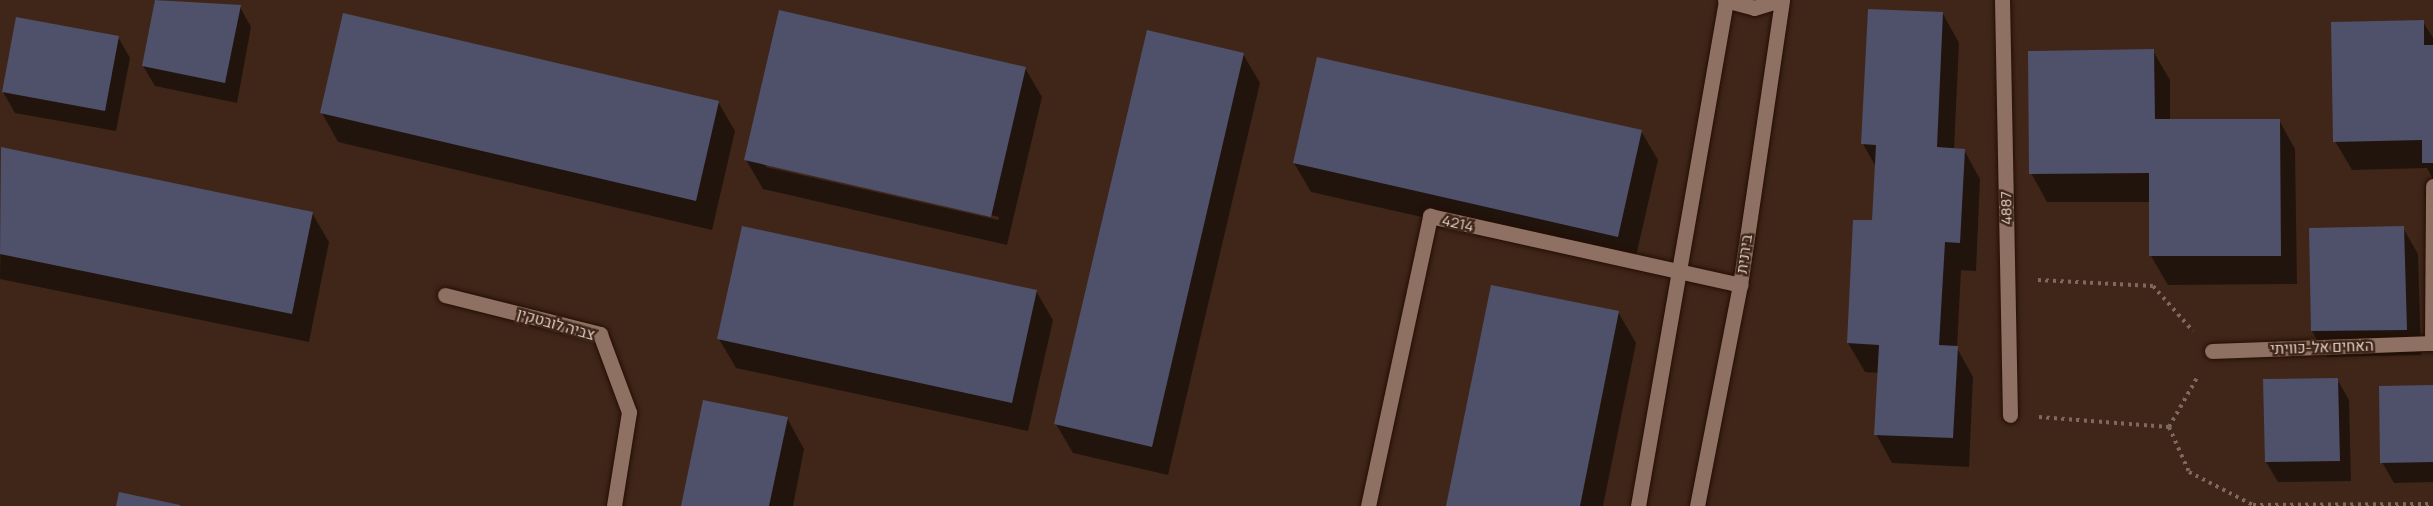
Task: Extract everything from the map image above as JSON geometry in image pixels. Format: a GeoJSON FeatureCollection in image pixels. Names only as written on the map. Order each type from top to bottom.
{"type":"FeatureCollection","features":[{"type":"Feature","properties":{"kind":"street"},"geometry":{"type":"LineString","coordinates":[[1638,506],[1682,275],[1725,0],[1754,8],[1782,0]]}},
{"type":"Feature","properties":{"kind":"street","name":"בירנית"},"geometry":{"type":"LineString","coordinates":[[1697,506],[1740,285],[1782,0]]}},
{"type":"Feature","properties":{"kind":"street","name":"4887"},"geometry":{"type":"LineString","coordinates":[[2002,0],[2010,415]]}},
{"type":"Feature","properties":{"kind":"street"},"geometry":{"type":"LineString","coordinates":[[2432,343],[2433,186]]}},
{"type":"Feature","properties":{"kind":"street","name":"4214"},"geometry":{"type":"LineString","coordinates":[[1368,506],[1430,216],[1682,275],[1740,285]]}},
{"type":"Feature","properties":{"kind":"street","name":"צביה לובטקין"},"geometry":{"type":"LineString","coordinates":[[445,295],[600,334],[629,412],[614,506]]}},
{"type":"Feature","properties":{"kind":"street","name":"האחים אל-כוויתי"},"geometry":{"type":"LineString","coordinates":[[2212,351],[2432,343]]}},
{"type":"Feature","properties":{"kind":"path"},"geometry":{"type":"LineString","coordinates":[[2008,279],[2153,286],[2212,351],[2169,427]]}},
{"type":"Feature","properties":{"kind":"path"},"geometry":{"type":"LineString","coordinates":[[2010,415],[2169,427]]}},
{"type":"Feature","properties":{"kind":"path"},"geometry":{"type":"LineString","coordinates":[[2169,427],[2189,472],[2253,505],[2433,504]]}},
{"type":"Feature","properties":{"kind":"building"},"geometry":{"type":"Polygon","coordinates":[[[155,0],[241,5],[225,83],[142,66],[155,0]]]}},
{"type":"Feature","properties":{"kind":"building"},"geometry":{"type":"Polygon","coordinates":[[[1868,9],[1943,12],[1937,147],[1965,149],[1960,243],[1945,242],[1939,345],[1958,346],[1953,438],[1874,435],[1879,345],[1847,343],[1853,220],[1872,220],[1876,145],[1861,144],[1868,9]]]}},
{"type":"Feature","properties":{"kind":"building"},"geometry":{"type":"Polygon","coordinates":[[[779,10],[1026,67],[991,217],[744,160],[779,10]]]}},
{"type":"Feature","properties":{"kind":"building"},"geometry":{"type":"Polygon","coordinates":[[[343,13],[719,101],[696,201],[320,113],[343,13]]]}},
{"type":"Feature","properties":{"kind":"building"},"geometry":{"type":"Polygon","coordinates":[[[16,17],[119,36],[105,111],[2,92],[16,17]]]}},
{"type":"Feature","properties":{"kind":"building"},"geometry":{"type":"Polygon","coordinates":[[[2424,20],[2424,45],[2433,45],[2433,163],[2422,163],[2422,140],[2333,142],[2331,22],[2424,20]]]}},
{"type":"Feature","properties":{"kind":"building"},"geometry":{"type":"Polygon","coordinates":[[[1147,30],[1244,53],[1152,447],[1054,424],[1147,30]]]}},
{"type":"Feature","properties":{"kind":"building"},"geometry":{"type":"Polygon","coordinates":[[[2154,49],[2155,119],[2280,119],[2281,256],[2149,256],[2149,173],[2029,174],[2028,51],[2154,49]]]}},
{"type":"Feature","properties":{"kind":"building"},"geometry":{"type":"Polygon","coordinates":[[[1317,57],[1642,130],[1618,237],[1293,163],[1317,57]]]}},
{"type":"Feature","properties":{"kind":"building"},"geometry":{"type":"Polygon","coordinates":[[[1,147],[313,212],[292,314],[0,254],[1,147]]]}},
{"type":"Feature","properties":{"kind":"building"},"geometry":{"type":"Polygon","coordinates":[[[742,226],[1037,290],[1012,403],[717,339],[742,226]]]}},
{"type":"Feature","properties":{"kind":"building"},"geometry":{"type":"Polygon","coordinates":[[[2404,226],[2407,330],[2311,331],[2309,228],[2404,226]]]}},
{"type":"Feature","properties":{"kind":"building"},"geometry":{"type":"Polygon","coordinates":[[[1491,285],[1619,311],[1580,506],[1446,506],[1491,285]]]}},
{"type":"Feature","properties":{"kind":"building"},"geometry":{"type":"Polygon","coordinates":[[[2338,378],[2340,461],[2265,462],[2263,379],[2338,378]]]}},
{"type":"Feature","properties":{"kind":"building"},"geometry":{"type":"Polygon","coordinates":[[[2433,385],[2433,462],[2380,463],[2379,386],[2433,385]]]}},
{"type":"Feature","properties":{"kind":"building"},"geometry":{"type":"Polygon","coordinates":[[[703,400],[788,417],[769,506],[681,506],[703,400]]]}},
{"type":"Feature","properties":{"kind":"building"},"geometry":{"type":"Polygon","coordinates":[[[119,492],[180,505],[180,506],[116,506],[119,492]]]}}]}
